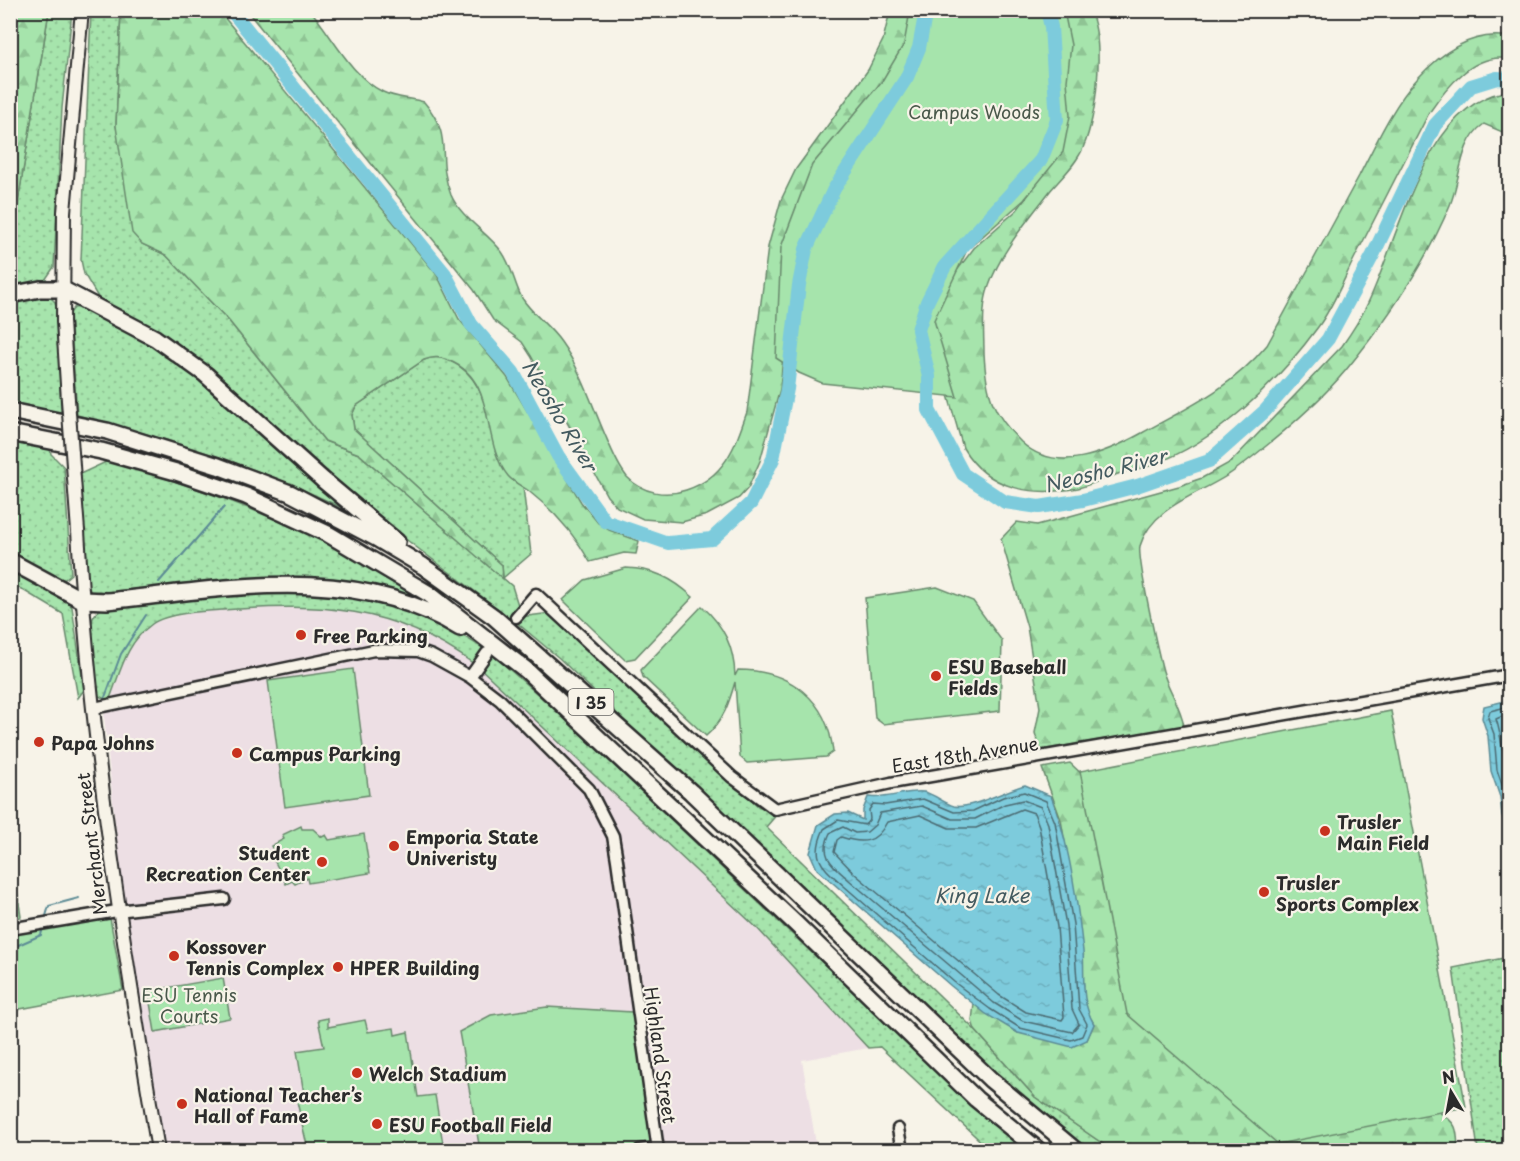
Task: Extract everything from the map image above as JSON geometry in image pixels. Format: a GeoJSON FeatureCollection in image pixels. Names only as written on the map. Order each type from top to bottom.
{"type":"FeatureCollection","features":[{"type":"Feature","properties":{"kind":"highway"},"geometry":{"type":"LineString","coordinates":[[10,295],[40,289],[63,289],[155,338],[205,374],[423,566]]}},
{"type":"Feature","properties":{"kind":"highway","name":"I 35"},"geometry":{"type":"LineString","coordinates":[[10,411],[107,431],[228,469],[290,493],[423,566],[494,617],[682,784],[991,1080],[1075,1150]]}},
{"type":"Feature","properties":{"kind":"highway","name":"I 35"},"geometry":{"type":"LineString","coordinates":[[10,432],[111,454],[176,472],[256,501],[328,534],[429,594],[513,660],[796,924],[976,1099],[1038,1150]]}},
{"type":"Feature","properties":{"kind":"highway"},"geometry":{"type":"LineString","coordinates":[[10,561],[82,600],[107,601],[267,585],[305,584],[352,589],[381,595],[447,620],[513,660]]}},
{"type":"Feature","properties":{"kind":"main road","name":"Merchant Street"},"geometry":{"type":"LineString","coordinates":[[82,10],[64,212],[63,289],[68,400],[82,600],[117,911],[158,1150]]}},
{"type":"Feature","properties":{"kind":"street","name":"East 18th Avenue"},"geometry":{"type":"LineString","coordinates":[[516,617],[536,594],[732,777],[775,809],[891,783],[1509,675]]}},
{"type":"Feature","properties":{"kind":"street","name":"Highland Street"},"geometry":{"type":"LineString","coordinates":[[94,708],[374,650],[418,651],[470,677],[527,724],[590,789],[613,836],[657,1149]]}},
{"type":"Feature","properties":{"kind":"street"},"geometry":{"type":"LineString","coordinates":[[470,677],[487,653]]}},
{"type":"Feature","properties":{"kind":"street"},"geometry":{"type":"LineString","coordinates":[[10,929],[117,911],[224,899]]}},
{"type":"Feature","properties":{"kind":"street"},"geometry":{"type":"LineString","coordinates":[[898,1129],[902,1150]]}},
{"type":"Feature","properties":{"kind":"street"},"geometry":{"type":"LineString","coordinates":[[640,1150],[657,1149]]}},
{"type":"Feature","properties":{"kind":"shaded area","name":"Emporia State Univeristy"},"geometry":{"type":"Polygon","coordinates":[[[266,607],[324,607],[386,618],[446,644],[494,678],[757,928],[868,1048],[802,1060],[817,1150],[166,1150],[123,898],[104,716],[131,643],[154,622],[194,612],[266,607]]]}},
{"type":"Feature","properties":{"kind":"green space"},"geometry":{"type":"Polygon","coordinates":[[[10,11],[49,11],[11,245],[10,11]]]}},
{"type":"Feature","properties":{"kind":"green space"},"geometry":{"type":"Polygon","coordinates":[[[49,11],[72,11],[62,108],[54,267],[45,280],[11,289],[11,245],[49,11]]]}},
{"type":"Feature","properties":{"kind":"green space"},"geometry":{"type":"Polygon","coordinates":[[[91,11],[121,11],[116,126],[142,244],[166,255],[229,321],[325,441],[359,454],[512,586],[518,605],[509,617],[375,516],[239,394],[182,348],[99,299],[84,274],[81,260],[91,11]]]}},
{"type":"Feature","properties":{"kind":"green space"},"geometry":{"type":"Polygon","coordinates":[[[121,11],[219,11],[437,275],[459,319],[507,377],[581,502],[598,523],[609,530],[639,541],[636,554],[624,553],[590,562],[578,542],[556,516],[540,500],[508,476],[499,462],[487,413],[475,383],[465,370],[450,361],[440,358],[424,360],[356,406],[352,415],[354,429],[502,565],[503,579],[359,454],[325,441],[229,321],[166,255],[142,244],[132,233],[116,126],[121,11]]]}},
{"type":"Feature","properties":{"kind":"green space"},"geometry":{"type":"Polygon","coordinates":[[[247,11],[311,11],[352,66],[372,85],[388,94],[424,102],[439,126],[444,169],[455,203],[502,252],[522,298],[557,336],[568,353],[586,388],[612,452],[624,473],[640,487],[655,492],[670,493],[686,490],[710,477],[719,469],[733,449],[747,412],[768,247],[781,200],[796,169],[868,70],[883,40],[890,11],[915,11],[910,40],[790,278],[780,389],[760,461],[748,488],[739,498],[707,515],[682,522],[643,519],[617,507],[607,496],[522,342],[493,320],[474,290],[247,11]]]}},
{"type":"Feature","properties":{"kind":"green space","name":"Campus Woods"},"geometry":{"type":"Polygon","coordinates":[[[910,11],[1064,11],[1071,45],[1067,81],[1070,116],[1063,152],[1024,200],[967,250],[934,320],[957,397],[822,383],[799,373],[776,358],[781,247],[812,165],[882,81],[904,44],[910,11]]]}},
{"type":"Feature","properties":{"kind":"green space"},"geometry":{"type":"Polygon","coordinates":[[[1056,11],[1090,11],[1095,25],[1098,60],[1092,117],[1083,148],[1077,159],[1024,225],[1000,260],[994,273],[985,302],[984,353],[989,392],[1003,422],[1021,442],[1035,452],[1065,459],[1097,453],[1128,440],[1194,405],[1239,373],[1267,345],[1386,125],[1418,78],[1427,68],[1459,45],[1483,37],[1509,37],[1509,59],[1496,58],[1473,66],[1453,83],[1436,103],[1328,311],[1302,348],[1265,389],[1223,426],[1176,454],[1148,466],[1089,485],[1061,491],[1045,491],[1013,487],[999,481],[985,473],[973,462],[963,448],[933,338],[933,311],[946,285],[974,248],[1017,210],[1051,165],[1056,11]]]}},
{"type":"Feature","properties":{"kind":"green space"},"geometry":{"type":"Polygon","coordinates":[[[1504,92],[1509,94],[1509,139],[1505,133],[1484,124],[1476,131],[1465,150],[1454,195],[1429,249],[1390,312],[1346,370],[1307,411],[1264,448],[1222,479],[1167,510],[1146,532],[1140,546],[1140,554],[1148,606],[1163,671],[1184,726],[1040,750],[1035,733],[1040,708],[1027,627],[1001,539],[1017,522],[1037,525],[1179,486],[1202,478],[1231,462],[1342,346],[1352,332],[1366,307],[1402,215],[1433,150],[1453,123],[1476,103],[1504,92]]]}},
{"type":"Feature","properties":{"kind":"green space"},"geometry":{"type":"Polygon","coordinates":[[[47,294],[55,302],[57,311],[61,413],[11,403],[11,298],[47,294]]]}},
{"type":"Feature","properties":{"kind":"green space"},"geometry":{"type":"Polygon","coordinates":[[[86,306],[175,355],[349,507],[346,510],[281,480],[214,455],[77,415],[70,313],[74,308],[86,306]]]}},
{"type":"Feature","properties":{"kind":"green space"},"geometry":{"type":"Polygon","coordinates":[[[437,358],[450,361],[473,379],[485,406],[501,464],[510,477],[523,487],[531,554],[503,578],[502,565],[354,429],[352,415],[356,406],[424,360],[437,358]]]}},
{"type":"Feature","properties":{"kind":"green space"},"geometry":{"type":"Polygon","coordinates":[[[11,440],[50,448],[51,454],[64,467],[71,574],[65,579],[58,580],[11,558],[11,440]]]}},
{"type":"Feature","properties":{"kind":"green space"},"geometry":{"type":"Polygon","coordinates":[[[108,461],[195,488],[280,521],[361,562],[401,585],[439,611],[375,590],[109,597],[91,593],[87,582],[80,474],[108,461]]]}},
{"type":"Feature","properties":{"kind":"green space"},"geometry":{"type":"Polygon","coordinates":[[[11,568],[67,601],[72,607],[84,690],[78,698],[63,614],[11,583],[11,568]]]}},
{"type":"Feature","properties":{"kind":"green space"},"geometry":{"type":"Polygon","coordinates":[[[626,568],[645,570],[662,576],[693,597],[635,658],[625,660],[563,600],[585,580],[626,568]]]}},
{"type":"Feature","properties":{"kind":"green space","name":"ESU Baseball Fields"},"geometry":{"type":"Polygon","coordinates":[[[937,587],[973,601],[1002,641],[1000,711],[883,724],[875,718],[865,598],[937,587]]]}},
{"type":"Feature","properties":{"kind":"green space"},"geometry":{"type":"Polygon","coordinates":[[[271,589],[334,591],[372,598],[423,616],[486,650],[474,664],[444,644],[385,619],[324,608],[258,608],[197,612],[167,617],[152,624],[130,649],[109,701],[99,696],[91,631],[94,616],[100,610],[105,607],[271,589]]]}},
{"type":"Feature","properties":{"kind":"green space"},"geometry":{"type":"Polygon","coordinates":[[[702,606],[722,629],[733,656],[735,676],[738,670],[757,671],[790,682],[803,692],[823,717],[830,734],[833,752],[826,757],[747,763],[740,757],[735,682],[722,717],[706,736],[643,677],[641,670],[702,606]]]}},
{"type":"Feature","properties":{"kind":"green space"},"geometry":{"type":"Polygon","coordinates":[[[551,613],[758,806],[778,813],[766,827],[975,1030],[1035,1097],[1112,1150],[1087,1150],[1011,1091],[559,658],[516,622],[520,617],[551,613]]]}},
{"type":"Feature","properties":{"kind":"green space"},"geometry":{"type":"Polygon","coordinates":[[[492,654],[551,706],[959,1092],[1026,1150],[990,1150],[880,1047],[868,1048],[757,928],[481,669],[492,654]]]}},
{"type":"Feature","properties":{"kind":"green space"},"geometry":{"type":"Polygon","coordinates":[[[353,669],[369,795],[285,807],[268,681],[353,669]]]}},
{"type":"Feature","properties":{"kind":"green space","name":"Trusler Sports Complex"},"geometry":{"type":"Polygon","coordinates":[[[1391,711],[1466,1107],[1278,1144],[1127,1014],[1080,771],[1391,711]]]}},
{"type":"Feature","properties":{"kind":"green space"},"geometry":{"type":"Polygon","coordinates":[[[1070,763],[1450,1120],[1457,1132],[1458,1150],[1112,1150],[1035,1097],[975,1030],[972,1021],[974,1004],[1018,1033],[1087,1040],[1094,1024],[1085,1008],[1079,923],[1061,820],[1042,768],[1070,763]]]}},
{"type":"Feature","properties":{"kind":"green space","name":"Student Recreation Center"},"geometry":{"type":"Polygon","coordinates":[[[301,826],[302,829],[313,829],[322,837],[326,835],[329,840],[364,834],[370,873],[308,883],[307,878],[295,884],[292,881],[286,884],[270,852],[273,850],[271,846],[284,839],[282,835],[301,826]]]}},
{"type":"Feature","properties":{"kind":"green space"},"geometry":{"type":"Polygon","coordinates":[[[10,840],[21,917],[11,919],[10,919],[10,840]]]}},
{"type":"Feature","properties":{"kind":"green space"},"geometry":{"type":"Polygon","coordinates":[[[110,918],[123,990],[20,1009],[11,1014],[11,935],[110,918]]]}},
{"type":"Feature","properties":{"kind":"green space"},"geometry":{"type":"Polygon","coordinates":[[[1509,957],[1509,1150],[1478,1150],[1453,968],[1509,957]]]}},
{"type":"Feature","properties":{"kind":"green space","name":"ESU Tennis Courts"},"geometry":{"type":"Polygon","coordinates":[[[223,978],[230,1018],[155,1032],[148,991],[223,978]]]}},
{"type":"Feature","properties":{"kind":"green space"},"geometry":{"type":"Polygon","coordinates":[[[547,1007],[632,1012],[652,1144],[613,1150],[480,1150],[459,1032],[491,1015],[547,1007]]]}},
{"type":"Feature","properties":{"kind":"green space","name":"Welch Stadium"},"geometry":{"type":"Polygon","coordinates":[[[328,1018],[328,1027],[365,1020],[368,1032],[394,1028],[395,1035],[408,1032],[418,1097],[435,1095],[444,1150],[308,1150],[296,1097],[304,1094],[297,1051],[324,1047],[318,1020],[328,1018]]]}},
{"type":"Feature","properties":{"kind":"water"},"geometry":{"type":"Polygon","coordinates":[[[1510,700],[1509,838],[1502,815],[1500,797],[1491,771],[1488,736],[1482,718],[1484,706],[1510,700]]]}},
{"type":"Feature","properties":{"kind":"water","name":"King Lake"},"geometry":{"type":"Polygon","coordinates":[[[1025,785],[1051,796],[1072,872],[1083,951],[1085,997],[1094,1024],[1087,1040],[1072,1047],[1018,1033],[986,1014],[817,869],[810,853],[818,825],[835,814],[848,813],[863,820],[863,810],[868,797],[924,792],[950,805],[961,806],[1025,785]]]}},
{"type":"Feature","properties":{"kind":"waterway","name":"Neosho River"},"geometry":{"type":"LineString","coordinates":[[231,10],[445,274],[471,324],[513,372],[558,456],[605,521],[668,543],[712,539],[751,503],[773,459],[787,389],[799,285],[806,249],[834,189],[907,77],[919,48],[926,10]]}},
{"type":"Feature","properties":{"kind":"waterway","name":"Neosho River"},"geometry":{"type":"LineString","coordinates":[[1047,10],[1051,27],[1057,120],[1041,160],[945,266],[927,302],[918,330],[929,376],[929,410],[963,474],[1005,502],[1039,507],[1083,500],[1137,486],[1209,461],[1265,411],[1328,339],[1373,255],[1435,125],[1471,86],[1497,78],[1510,79]]}},
{"type":"Feature","properties":{"kind":"waterway"},"geometry":{"type":"LineString","coordinates":[[159,582],[224,507]]}},
{"type":"Feature","properties":{"kind":"waterway"},"geometry":{"type":"LineString","coordinates":[[104,700],[121,654],[146,615]]}},
{"type":"Feature","properties":{"kind":"waterway"},"geometry":{"type":"LineString","coordinates":[[46,916],[49,906],[79,898]]}},
{"type":"Feature","properties":{"kind":"waterway"},"geometry":{"type":"LineString","coordinates":[[10,952],[16,946],[41,935],[43,928]]}},
{"type":"Feature","properties":{"kind":"place","name":"Free Parking"},"geometry":{"type":"Point","coordinates":[301,635]}},
{"type":"Feature","properties":{"kind":"place","name":"ESU Baseball Fields"},"geometry":{"type":"Point","coordinates":[936,676]}},
{"type":"Feature","properties":{"kind":"place","name":"Papa Johns"},"geometry":{"type":"Point","coordinates":[39,742]}},
{"type":"Feature","properties":{"kind":"place","name":"Campus Parking"},"geometry":{"type":"Point","coordinates":[237,753]}},
{"type":"Feature","properties":{"kind":"place","name":"Trusler Main Field"},"geometry":{"type":"Point","coordinates":[1325,831]}},
{"type":"Feature","properties":{"kind":"place","name":"Emporia State Univeristy"},"geometry":{"type":"Point","coordinates":[394,846]}},
{"type":"Feature","properties":{"kind":"place","name":"Student Recreation Center"},"geometry":{"type":"Point","coordinates":[322,862]}},
{"type":"Feature","properties":{"kind":"place","name":"Trusler Sports Complex"},"geometry":{"type":"Point","coordinates":[1264,892]}},
{"type":"Feature","properties":{"kind":"place","name":"Kossover Tennis Complex"},"geometry":{"type":"Point","coordinates":[174,956]}},
{"type":"Feature","properties":{"kind":"place","name":"HPER Building"},"geometry":{"type":"Point","coordinates":[338,967]}},
{"type":"Feature","properties":{"kind":"place","name":"Welch Stadium"},"geometry":{"type":"Point","coordinates":[357,1073]}},
{"type":"Feature","properties":{"kind":"place","name":"National Teacher’s Hall of Fame"},"geometry":{"type":"Point","coordinates":[182,1104]}},
{"type":"Feature","properties":{"kind":"place","name":"ESU Football Field"},"geometry":{"type":"Point","coordinates":[377,1124]}}]}
